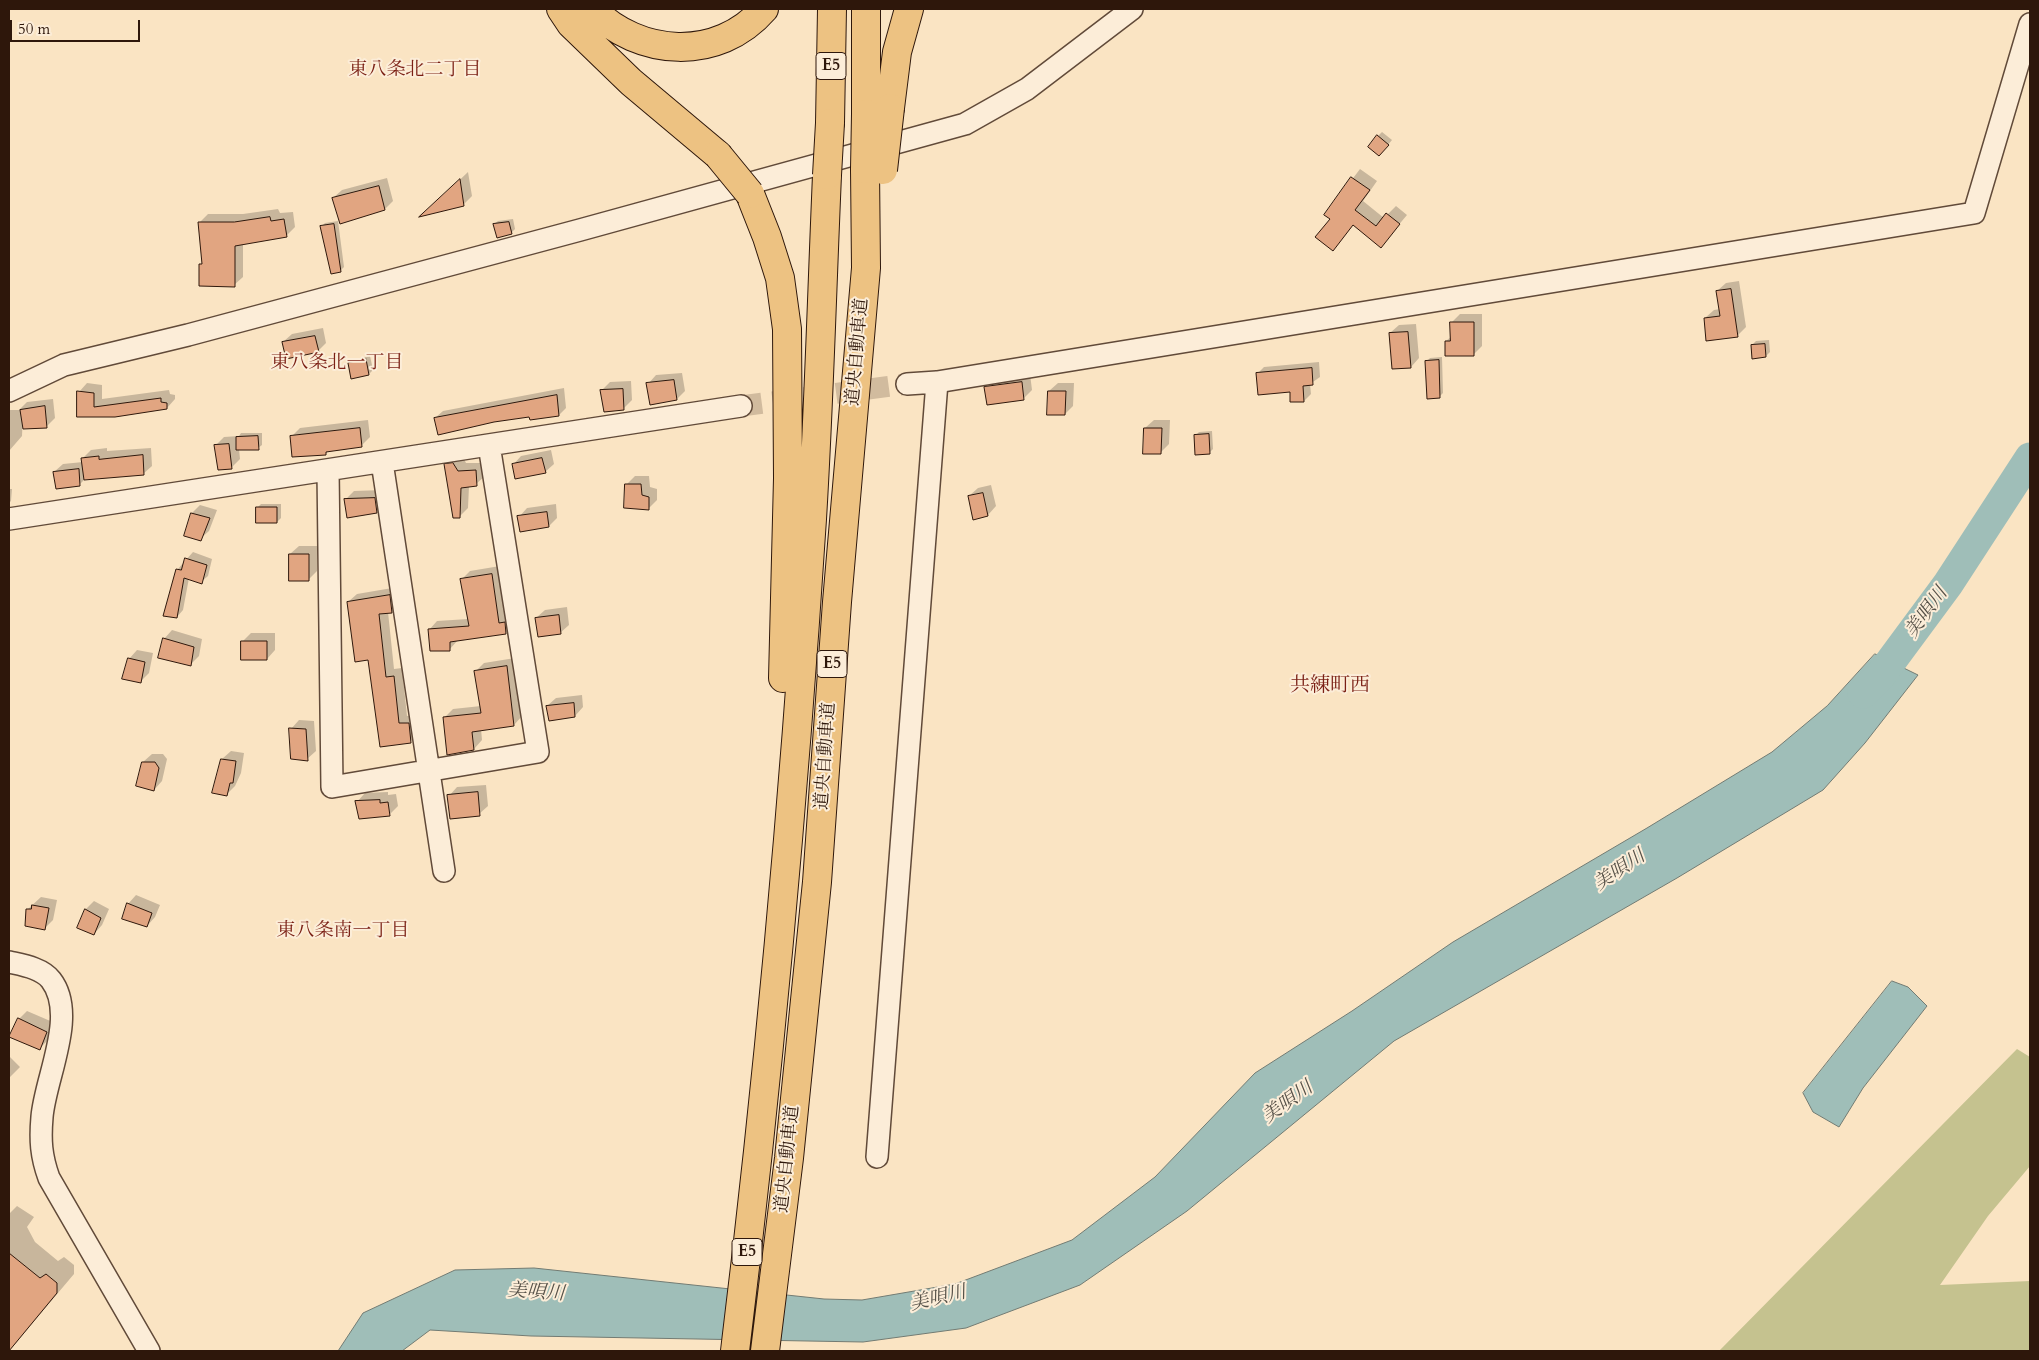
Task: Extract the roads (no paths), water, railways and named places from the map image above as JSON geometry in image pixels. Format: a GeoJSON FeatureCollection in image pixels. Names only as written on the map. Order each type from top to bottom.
{"type":"FeatureCollection","features":[{"type":"Feature","properties":{"kind":"highway"},"geometry":{"type":"LineString","coordinates":[[561,9],[571,24],[631,82],[718,155],[750,194],[767,237],[780,278],[787,329],[788,478],[780,772],[779,960]]}},
{"type":"Feature","properties":{"kind":"highway"},"geometry":{"type":"LineString","coordinates":[[592,9],[604,21],[642,42],[684,47],[722,40],[742,29],[764,9]]}},
{"type":"Feature","properties":{"kind":"highway","name":"道央自動車道"},"geometry":{"type":"LineString","coordinates":[[735,1351],[760,1154],[779,960],[812,518],[830,123],[832,9]]}},
{"type":"Feature","properties":{"kind":"highway","name":"道央自動車道"},"geometry":{"type":"LineString","coordinates":[[765,1351],[789,1158],[817,882],[837,602],[874,169],[878,111],[866,9]]}},
{"type":"Feature","properties":{"kind":"highway"},"geometry":{"type":"LineString","coordinates":[[878,111],[909,9]]}},
{"type":"Feature","properties":{"kind":"street"},"geometry":{"type":"LineString","coordinates":[[9,390],[64,365],[188,335],[551,238],[965,124],[1027,89],[1132,9]]}},
{"type":"Feature","properties":{"kind":"street"},"geometry":{"type":"LineString","coordinates":[[907,384],[937,382],[1974,213],[2030,24]]}},
{"type":"Feature","properties":{"kind":"street"},"geometry":{"type":"LineString","coordinates":[[877,1157],[937,382]]}},
{"type":"Feature","properties":{"kind":"street"},"geometry":{"type":"LineString","coordinates":[[9,519],[741,406]]}},
{"type":"Feature","properties":{"kind":"street"},"geometry":{"type":"LineString","coordinates":[[328,470],[332,787],[538,752],[488,445]]}},
{"type":"Feature","properties":{"kind":"street"},"geometry":{"type":"LineString","coordinates":[[382,462],[444,871]]}},
{"type":"Feature","properties":{"kind":"street"},"geometry":{"type":"LineString","coordinates":[[9,962],[32,968],[50,978],[60,996],[60,1041],[42,1116],[42,1156],[49,1178],[149,1351]]}},
{"type":"Feature","properties":{"kind":"water"},"geometry":{"type":"Polygon","coordinates":[[[1875,654],[1918,675],[1865,743],[1823,790],[1677,878],[1394,1041],[1187,1211],[1080,1285],[966,1328],[863,1342],[531,1336],[430,1330],[402,1351],[338,1351],[363,1313],[455,1270],[534,1268],[824,1299],[862,1300],[955,1284],[1072,1240],[1155,1177],[1255,1073],[1352,1011],[1453,942],[1772,752],[1827,706],[1875,654]]]}},
{"type":"Feature","properties":{"kind":"water"},"geometry":{"type":"Polygon","coordinates":[[[1892,981],[1908,987],[1927,1006],[1863,1088],[1839,1127],[1813,1112],[1803,1093],[1892,981]]]}},
{"type":"Feature","properties":{"kind":"waterway","name":"美唄川"},"geometry":{"type":"LineString","coordinates":[[1863,693],[1880,676],[1948,584],[2030,458]]}},
{"type":"Feature","properties":{"kind":"tunnel"},"geometry":{"type":"LineString","coordinates":[[741,406],[907,384]]}},
{"type":"Feature","properties":{"kind":"district","name":"東八条北二丁目"},"geometry":{"type":"Point","coordinates":[415,71]}},
{"type":"Feature","properties":{"kind":"district","name":"東八条北一丁目"},"geometry":{"type":"Point","coordinates":[337,364]}},
{"type":"Feature","properties":{"kind":"district","name":"共練町西"},"geometry":{"type":"Point","coordinates":[1330,686]}},
{"type":"Feature","properties":{"kind":"district","name":"東八条南一丁目"},"geometry":{"type":"Point","coordinates":[343,932]}}]}
